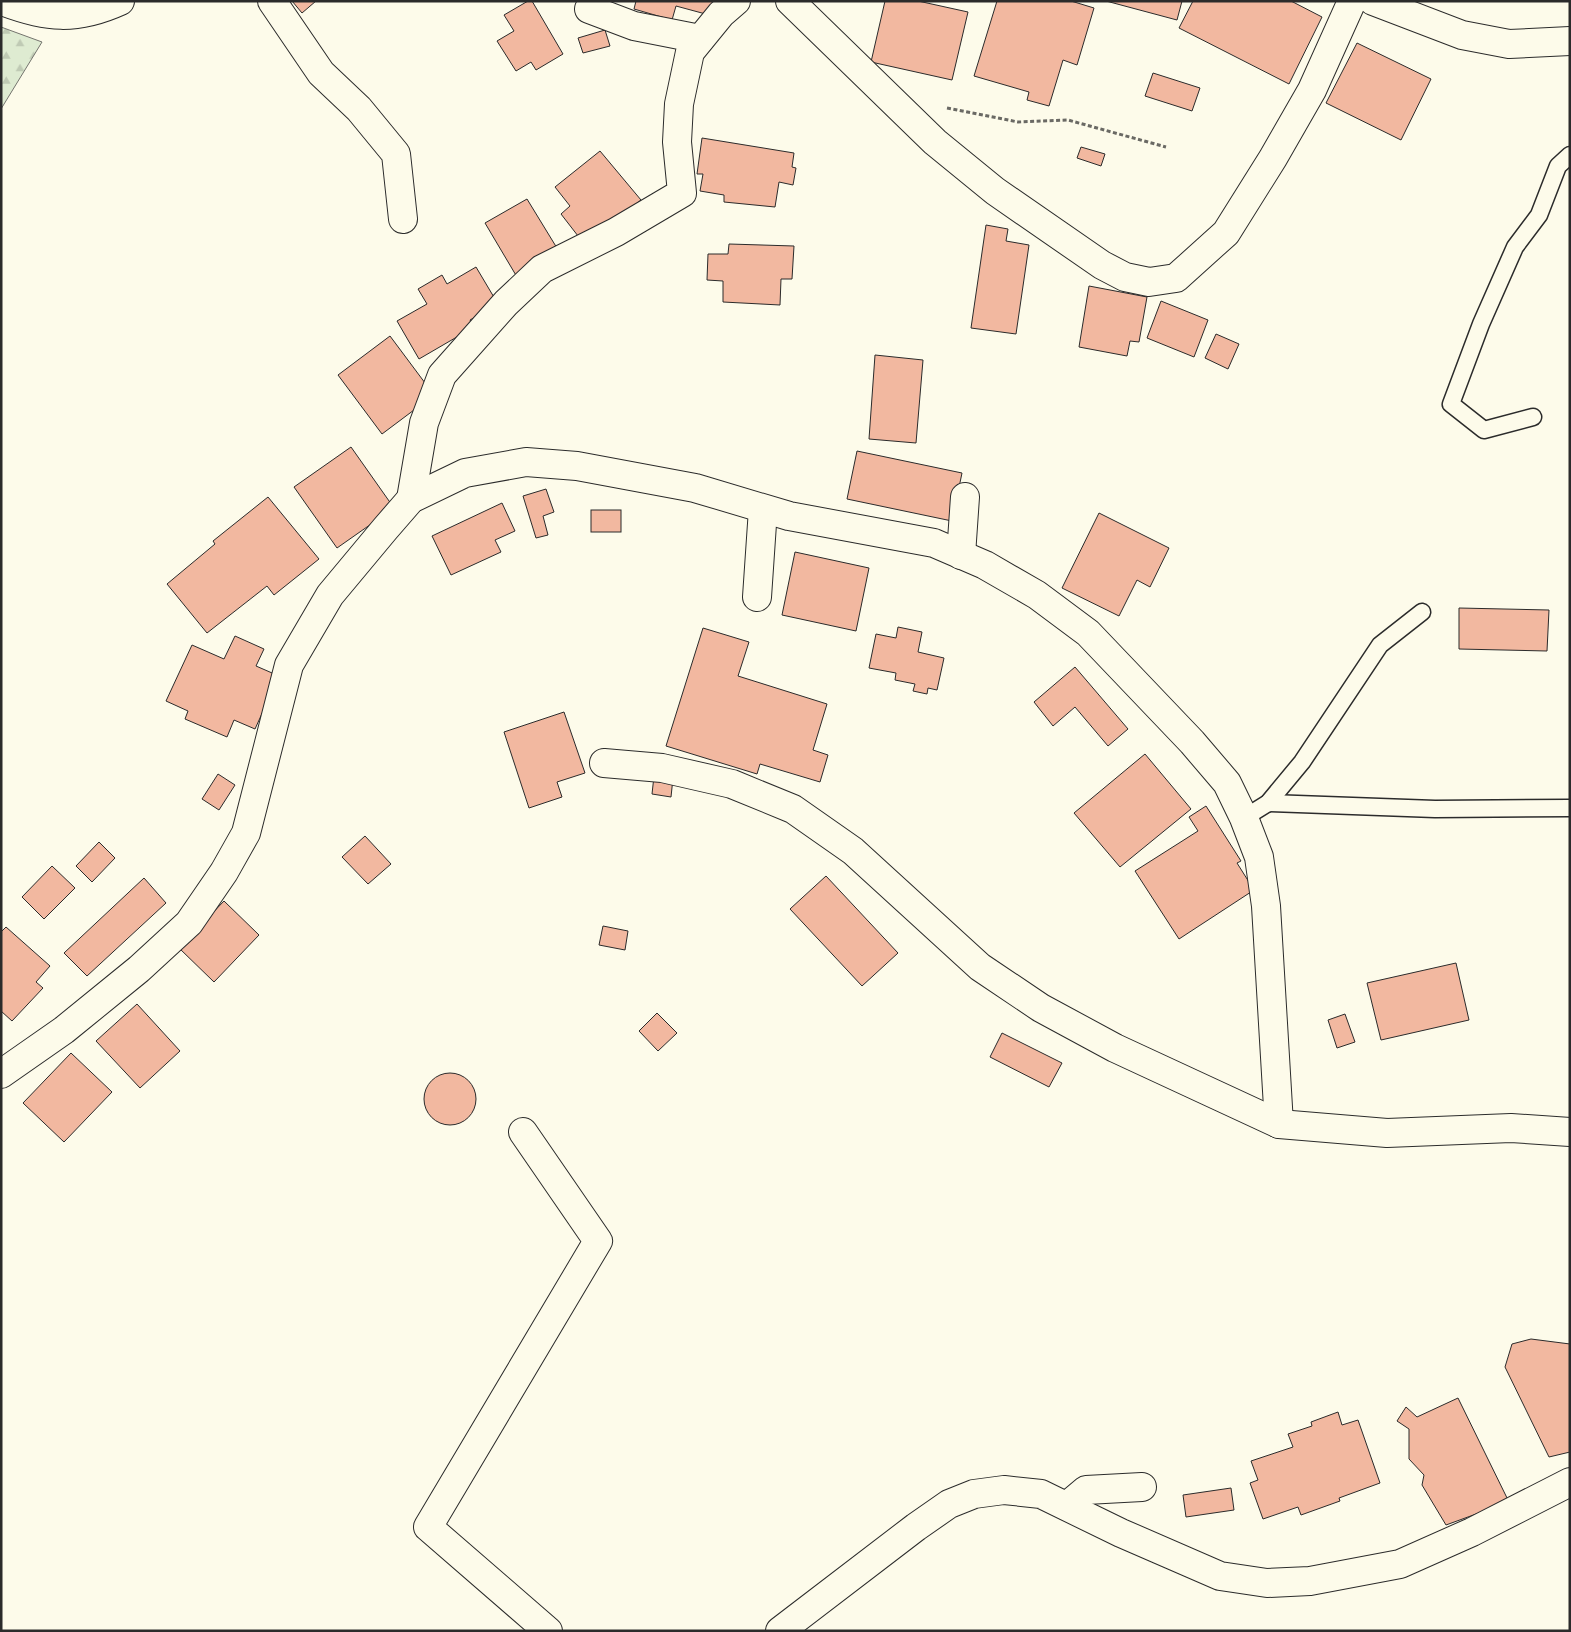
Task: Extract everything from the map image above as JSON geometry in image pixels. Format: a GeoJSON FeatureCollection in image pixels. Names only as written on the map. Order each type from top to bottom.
{"type":"FeatureCollection","features":[{"type":"Feature","properties":{"kind":"street"},"geometry":{"type":"LineString","coordinates":[[2,1],[27,11],[70,17],[97,12],[120,1]]}},
{"type":"Feature","properties":{"kind":"street"},"geometry":{"type":"LineString","coordinates":[[272,1],[321,73],[358,109],[396,154],[403,219]]}},
{"type":"Feature","properties":{"kind":"street"},"geometry":{"type":"LineString","coordinates":[[411,499],[424,423],[442,375],[506,303],[542,269],[616,232],[682,193],[677,142],[679,104],[690,52],[721,14],[736,1]]}},
{"type":"Feature","properties":{"kind":"street"},"geometry":{"type":"LineString","coordinates":[[790,1],[935,142],[995,191],[1102,265],[1125,277],[1149,282],[1176,278],[1226,232],[1273,158],[1312,90],[1352,1]]}},
{"type":"Feature","properties":{"kind":"street"},"geometry":{"type":"LineString","coordinates":[[1373,1],[1462,36],[1509,44],[1570,41]]}},
{"type":"Feature","properties":{"kind":"street"},"geometry":{"type":"LineString","coordinates":[[589,9],[634,26],[700,40]]}},
{"type":"Feature","properties":{"kind":"street"},"geometry":{"type":"LineString","coordinates":[[4,1067],[64,1030],[139,969],[189,923],[224,872],[246,833],[289,665],[330,595],[411,499],[465,473],[526,462],[577,466],[695,488],[789,516],[934,544],[985,564],[1037,594],[1088,633],[1192,742],[1228,783],[1244,818],[1259,857],[1266,906],[1279,1124]]}},
{"type":"Feature","properties":{"kind":"street"},"geometry":{"type":"LineString","coordinates":[[962,555],[965,496]]}},
{"type":"Feature","properties":{"kind":"street"},"geometry":{"type":"LineString","coordinates":[[757,597],[763,509]]}},
{"type":"Feature","properties":{"kind":"street"},"geometry":{"type":"LineString","coordinates":[[604,763],[662,768],[732,784],[793,809],[853,851],[980,967],[1041,1008],[1149,1065],[1279,1124],[1387,1133],[1511,1128],[1570,1132]]}},
{"type":"Feature","properties":{"kind":"street"},"geometry":{"type":"LineString","coordinates":[[523,1132],[598,1241],[428,1527],[548,1631]]}},
{"type":"Feature","properties":{"kind":"street"},"geometry":{"type":"LineString","coordinates":[[780,1631],[880,1553],[950,1504],[974,1494],[1004,1490],[1041,1494],[1121,1533],[1220,1576],[1267,1583],[1310,1581],[1400,1564],[1472,1532],[1570,1482]]}},
{"type":"Feature","properties":{"kind":"street"},"geometry":{"type":"LineString","coordinates":[[1067,1506],[1086,1490],[1142,1487]]}},
{"type":"Feature","properties":{"kind":"lane"},"geometry":{"type":"LineString","coordinates":[[1533,417],[1484,430],[1451,404],[1481,324],[1515,247],[1539,216],[1558,166],[1570,155]]}},
{"type":"Feature","properties":{"kind":"lane"},"geometry":{"type":"LineString","coordinates":[[1244,818],[1268,803],[1302,762],[1380,645],[1422,612]]}},
{"type":"Feature","properties":{"kind":"lane"},"geometry":{"type":"LineString","coordinates":[[1268,803],[1434,809],[1570,808]]}},
{"type":"Feature","properties":{"kind":"path"},"geometry":{"type":"LineString","coordinates":[[902,110],[937,106],[1018,122],[1068,120],[1166,147]]}},
{"type":"Feature","properties":{"kind":"green space"},"geometry":{"type":"Polygon","coordinates":[[[1,27],[42,42],[1,109],[1,27]]]}},
{"type":"Feature","properties":{"kind":"building"},"geometry":{"type":"Polygon","coordinates":[[[292,1],[316,1],[302,13],[292,1]]]}},
{"type":"Feature","properties":{"kind":"building"},"geometry":{"type":"Polygon","coordinates":[[[528,1],[532,1],[563,54],[536,70],[531,62],[516,71],[497,41],[514,31],[504,15],[528,1]]]}},
{"type":"Feature","properties":{"kind":"building"},"geometry":{"type":"Polygon","coordinates":[[[636,1],[717,1],[713,16],[676,6],[672,20],[634,9],[636,1]]]}},
{"type":"Feature","properties":{"kind":"building"},"geometry":{"type":"Polygon","coordinates":[[[885,1],[918,1],[968,12],[952,80],[871,62],[885,1]]]}},
{"type":"Feature","properties":{"kind":"building"},"geometry":{"type":"Polygon","coordinates":[[[997,1],[1071,1],[1094,8],[1077,65],[1063,60],[1049,106],[1027,100],[1029,92],[974,76],[997,1]]]}},
{"type":"Feature","properties":{"kind":"building"},"geometry":{"type":"Polygon","coordinates":[[[1106,1],[1182,1],[1177,20],[1106,1]]]}},
{"type":"Feature","properties":{"kind":"building"},"geometry":{"type":"Polygon","coordinates":[[[1193,1],[1291,1],[1322,17],[1289,84],[1179,28],[1193,1]]]}},
{"type":"Feature","properties":{"kind":"building"},"geometry":{"type":"Polygon","coordinates":[[[605,30],[610,46],[583,53],[578,38],[605,30]]]}},
{"type":"Feature","properties":{"kind":"building"},"geometry":{"type":"Polygon","coordinates":[[[1357,43],[1431,79],[1401,140],[1326,103],[1357,43]]]}},
{"type":"Feature","properties":{"kind":"building"},"geometry":{"type":"Polygon","coordinates":[[[1153,73],[1200,88],[1192,111],[1145,96],[1153,73]]]}},
{"type":"Feature","properties":{"kind":"building"},"geometry":{"type":"Polygon","coordinates":[[[702,138],[794,153],[792,167],[796,168],[793,185],[779,182],[775,207],[724,202],[724,195],[700,191],[703,174],[697,174],[702,138]]]}},
{"type":"Feature","properties":{"kind":"building"},"geometry":{"type":"Polygon","coordinates":[[[1081,147],[1105,154],[1101,166],[1077,158],[1081,147]]]}},
{"type":"Feature","properties":{"kind":"building"},"geometry":{"type":"Polygon","coordinates":[[[600,151],[641,200],[585,245],[561,214],[570,206],[555,187],[600,151]]]}},
{"type":"Feature","properties":{"kind":"building"},"geometry":{"type":"Polygon","coordinates":[[[527,199],[560,253],[517,277],[485,223],[527,199]]]}},
{"type":"Feature","properties":{"kind":"building"},"geometry":{"type":"Polygon","coordinates":[[[986,225],[1008,229],[1006,241],[1029,245],[1016,334],[971,328],[986,225]]]}},
{"type":"Feature","properties":{"kind":"building"},"geometry":{"type":"Polygon","coordinates":[[[729,244],[794,246],[792,279],[781,279],[780,305],[723,302],[723,281],[707,280],[708,254],[728,254],[729,244]]]}},
{"type":"Feature","properties":{"kind":"building"},"geometry":{"type":"Polygon","coordinates":[[[476,267],[498,304],[470,320],[474,327],[419,359],[397,321],[427,304],[418,289],[442,275],[447,284],[476,267]]]}},
{"type":"Feature","properties":{"kind":"building"},"geometry":{"type":"Polygon","coordinates":[[[1089,286],[1147,297],[1139,342],[1130,341],[1127,356],[1079,347],[1089,286]]]}},
{"type":"Feature","properties":{"kind":"building"},"geometry":{"type":"Polygon","coordinates":[[[1161,301],[1208,320],[1194,357],[1147,338],[1161,301]]]}},
{"type":"Feature","properties":{"kind":"building"},"geometry":{"type":"Polygon","coordinates":[[[1216,334],[1239,344],[1228,369],[1205,358],[1216,334]]]}},
{"type":"Feature","properties":{"kind":"building"},"geometry":{"type":"Polygon","coordinates":[[[390,336],[434,395],[382,434],[338,375],[390,336]]]}},
{"type":"Feature","properties":{"kind":"building"},"geometry":{"type":"Polygon","coordinates":[[[875,355],[923,360],[916,443],[869,439],[875,355]]]}},
{"type":"Feature","properties":{"kind":"building"},"geometry":{"type":"Polygon","coordinates":[[[351,447],[394,508],[337,548],[294,487],[351,447]]]}},
{"type":"Feature","properties":{"kind":"building"},"geometry":{"type":"Polygon","coordinates":[[[857,451],[962,473],[952,521],[847,499],[857,451]]]}},
{"type":"Feature","properties":{"kind":"building"},"geometry":{"type":"Polygon","coordinates":[[[546,489],[554,512],[543,516],[548,535],[536,538],[523,496],[546,489]]]}},
{"type":"Feature","properties":{"kind":"building"},"geometry":{"type":"Polygon","coordinates":[[[268,497],[319,559],[274,595],[267,586],[207,633],[167,584],[215,544],[213,541],[268,497]]]}},
{"type":"Feature","properties":{"kind":"building"},"geometry":{"type":"Polygon","coordinates":[[[502,503],[515,531],[495,540],[501,552],[451,575],[432,536],[502,503]]]}},
{"type":"Feature","properties":{"kind":"building"},"geometry":{"type":"Polygon","coordinates":[[[591,510],[621,510],[621,532],[591,532],[591,510]]]}},
{"type":"Feature","properties":{"kind":"building"},"geometry":{"type":"Polygon","coordinates":[[[1099,513],[1169,548],[1150,587],[1137,580],[1119,616],[1062,588],[1099,513]]]}},
{"type":"Feature","properties":{"kind":"building"},"geometry":{"type":"Polygon","coordinates":[[[795,552],[869,568],[856,631],[782,615],[795,552]]]}},
{"type":"Feature","properties":{"kind":"building"},"geometry":{"type":"Polygon","coordinates":[[[1459,608],[1549,610],[1547,651],[1459,649],[1459,608]]]}},
{"type":"Feature","properties":{"kind":"building"},"geometry":{"type":"Polygon","coordinates":[[[898,627],[922,632],[918,652],[944,658],[937,690],[928,688],[927,694],[913,691],[915,684],[895,680],[896,673],[869,668],[876,634],[896,638],[898,627]]]}},
{"type":"Feature","properties":{"kind":"building"},"geometry":{"type":"Polygon","coordinates":[[[703,628],[749,642],[738,676],[827,704],[813,750],[828,755],[820,782],[760,764],[757,774],[666,746],[703,628]]]}},
{"type":"Feature","properties":{"kind":"building"},"geometry":{"type":"Polygon","coordinates":[[[235,636],[264,649],[256,666],[279,676],[255,729],[234,720],[227,737],[185,719],[188,711],[166,701],[192,645],[224,659],[235,636]]]}},
{"type":"Feature","properties":{"kind":"building"},"geometry":{"type":"Polygon","coordinates":[[[1075,667],[1128,729],[1108,746],[1075,707],[1053,726],[1034,702],[1075,667]]]}},
{"type":"Feature","properties":{"kind":"building"},"geometry":{"type":"Polygon","coordinates":[[[564,712],[585,773],[557,782],[562,797],[529,808],[504,732],[564,712]]]}},
{"type":"Feature","properties":{"kind":"building"},"geometry":{"type":"Polygon","coordinates":[[[1145,754],[1191,809],[1120,867],[1074,813],[1145,754]]]}},
{"type":"Feature","properties":{"kind":"building"},"geometry":{"type":"Polygon","coordinates":[[[218,774],[235,785],[219,810],[202,799],[218,774]]]}},
{"type":"Feature","properties":{"kind":"building"},"geometry":{"type":"Polygon","coordinates":[[[654,776],[673,778],[671,797],[652,794],[654,776]]]}},
{"type":"Feature","properties":{"kind":"building"},"geometry":{"type":"Polygon","coordinates":[[[1206,806],[1241,861],[1237,863],[1254,890],[1179,939],[1135,871],[1198,831],[1189,817],[1206,806]]]}},
{"type":"Feature","properties":{"kind":"building"},"geometry":{"type":"Polygon","coordinates":[[[365,836],[391,864],[368,884],[342,857],[365,836]]]}},
{"type":"Feature","properties":{"kind":"building"},"geometry":{"type":"Polygon","coordinates":[[[99,842],[115,858],[92,882],[76,866],[99,842]]]}},
{"type":"Feature","properties":{"kind":"building"},"geometry":{"type":"Polygon","coordinates":[[[52,866],[75,888],[44,919],[22,897],[52,866]]]}},
{"type":"Feature","properties":{"kind":"building"},"geometry":{"type":"Polygon","coordinates":[[[826,876],[898,953],[862,986],[790,909],[826,876]]]}},
{"type":"Feature","properties":{"kind":"building"},"geometry":{"type":"Polygon","coordinates":[[[144,878],[166,903],[87,976],[64,953],[144,878]]]}},
{"type":"Feature","properties":{"kind":"building"},"geometry":{"type":"Polygon","coordinates":[[[224,901],[259,935],[214,982],[179,948],[224,901]]]}},
{"type":"Feature","properties":{"kind":"building"},"geometry":{"type":"Polygon","coordinates":[[[603,926],[628,931],[625,950],[599,945],[603,926]]]}},
{"type":"Feature","properties":{"kind":"building"},"geometry":{"type":"Polygon","coordinates":[[[6,927],[50,966],[36,982],[43,988],[12,1021],[1,1011],[1,932],[6,927]]]}},
{"type":"Feature","properties":{"kind":"building"},"geometry":{"type":"Polygon","coordinates":[[[1456,963],[1469,1020],[1381,1040],[1367,983],[1456,963]]]}},
{"type":"Feature","properties":{"kind":"building"},"geometry":{"type":"Polygon","coordinates":[[[137,1004],[180,1051],[140,1088],[96,1041],[137,1004]]]}},
{"type":"Feature","properties":{"kind":"building"},"geometry":{"type":"Polygon","coordinates":[[[657,1013],[677,1033],[658,1051],[639,1031],[657,1013]]]}},
{"type":"Feature","properties":{"kind":"building"},"geometry":{"type":"Polygon","coordinates":[[[1345,1014],[1355,1042],[1337,1048],[1328,1020],[1345,1014]]]}},
{"type":"Feature","properties":{"kind":"building"},"geometry":{"type":"Polygon","coordinates":[[[1002,1033],[1062,1063],[1049,1087],[990,1057],[1002,1033]]]}},
{"type":"Feature","properties":{"kind":"building"},"geometry":{"type":"Polygon","coordinates":[[[71,1053],[112,1092],[64,1142],[23,1103],[71,1053]]]}},
{"type":"Feature","properties":{"kind":"building"},"geometry":{"type":"Polygon","coordinates":[[[450,1073],[464,1077],[472,1085],[476,1099],[472,1113],[464,1121],[450,1125],[436,1121],[428,1113],[424,1099],[428,1085],[436,1077],[450,1073]]]}},
{"type":"Feature","properties":{"kind":"building"},"geometry":{"type":"Polygon","coordinates":[[[1531,1339],[1570,1344],[1570,1452],[1549,1457],[1505,1367],[1512,1344],[1531,1339]]]}},
{"type":"Feature","properties":{"kind":"building"},"geometry":{"type":"Polygon","coordinates":[[[1458,1398],[1509,1502],[1446,1525],[1422,1485],[1424,1475],[1409,1459],[1409,1429],[1397,1421],[1406,1407],[1417,1417],[1458,1398]]]}},
{"type":"Feature","properties":{"kind":"building"},"geometry":{"type":"Polygon","coordinates":[[[1338,1412],[1342,1425],[1358,1420],[1380,1483],[1339,1498],[1340,1501],[1301,1515],[1298,1507],[1263,1519],[1250,1483],[1258,1480],[1251,1461],[1293,1447],[1288,1434],[1312,1426],[1311,1422],[1338,1412]]]}},
{"type":"Feature","properties":{"kind":"building"},"geometry":{"type":"Polygon","coordinates":[[[1231,1488],[1234,1510],[1186,1517],[1183,1495],[1231,1488]]]}}]}
